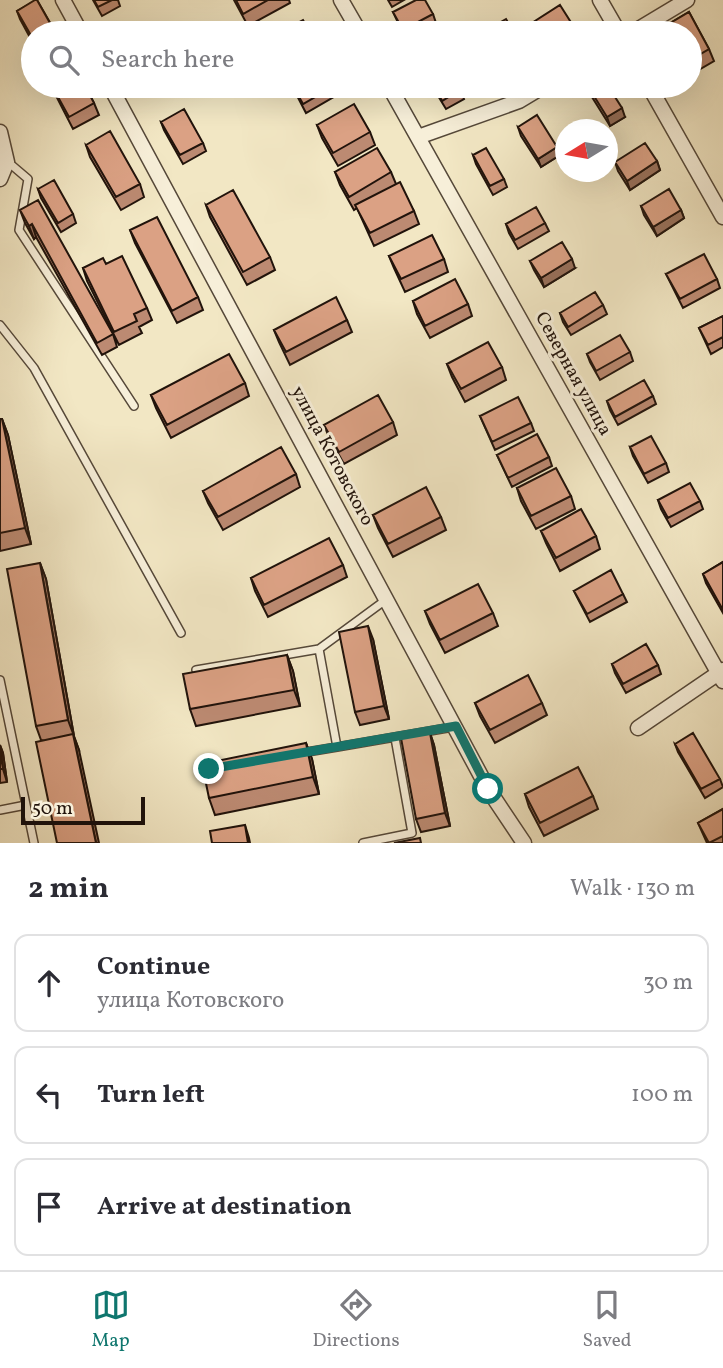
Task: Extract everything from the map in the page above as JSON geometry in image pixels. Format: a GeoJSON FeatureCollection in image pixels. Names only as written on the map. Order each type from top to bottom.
{"type":"FeatureCollection","features":[{"type":"Feature","properties":{"kind":"street"},"geometry":{"type":"LineString","coordinates":[[64,0],[75,21]]}},
{"type":"Feature","properties":{"kind":"street"},"geometry":{"type":"LineString","coordinates":[[341,0],[353,21]]}},
{"type":"Feature","properties":{"kind":"street"},"geometry":{"type":"LineString","coordinates":[[600,0],[612,21]]}},
{"type":"Feature","properties":{"kind":"street"},"geometry":{"type":"LineString","coordinates":[[652,21],[687,0]]}},
{"type":"Feature","properties":{"kind":"street","name":"улица Котовского"},"geometry":{"type":"LineString","coordinates":[[116,98],[488,789],[524,843]]}},
{"type":"Feature","properties":{"kind":"street","name":"Северная улица"},"geometry":{"type":"LineString","coordinates":[[396,98],[722,675]]}},
{"type":"Feature","properties":{"kind":"street"},"geometry":{"type":"LineString","coordinates":[[418,137],[524,98]]}},
{"type":"Feature","properties":{"kind":"street"},"geometry":{"type":"LineString","coordinates":[[656,98],[723,217]]}},
{"type":"Feature","properties":{"kind":"street"},"geometry":{"type":"LineString","coordinates":[[0,132],[7,162],[0,179]]}},
{"type":"Feature","properties":{"kind":"street"},"geometry":{"type":"LineString","coordinates":[[638,728],[722,675]]}},
{"type":"Feature","properties":{"kind":"lane"},"geometry":{"type":"LineString","coordinates":[[7,162],[28,179],[19,230],[134,406]]}},
{"type":"Feature","properties":{"kind":"lane"},"geometry":{"type":"LineString","coordinates":[[0,326],[34,368],[181,633]]}},
{"type":"Feature","properties":{"kind":"lane"},"geometry":{"type":"LineString","coordinates":[[196,670],[319,649],[387,598]]}},
{"type":"Feature","properties":{"kind":"lane"},"geometry":{"type":"LineString","coordinates":[[319,649],[337,747]]}},
{"type":"Feature","properties":{"kind":"lane"},"geometry":{"type":"LineString","coordinates":[[0,680],[34,843]]}},
{"type":"Feature","properties":{"kind":"lane"},"geometry":{"type":"LineString","coordinates":[[286,756],[456,726]]}},
{"type":"Feature","properties":{"kind":"lane"},"geometry":{"type":"LineString","coordinates":[[363,843],[412,833],[395,738]]}},
{"type":"Feature","properties":{"kind":"lane"},"geometry":{"type":"LineString","coordinates":[[0,810],[26,805]]}},
{"type":"Feature","properties":{"kind":"building"},"geometry":{"type":"Polygon","coordinates":[[[37,0],[49,21],[23,21],[17,11],[37,0]]]}},
{"type":"Feature","properties":{"kind":"building"},"geometry":{"type":"Polygon","coordinates":[[[94,0],[112,0],[98,7],[94,0]]]}},
{"type":"Feature","properties":{"kind":"building"},"geometry":{"type":"Polygon","coordinates":[[[236,0],[268,0],[243,14],[236,0]]]}},
{"type":"Feature","properties":{"kind":"building"},"geometry":{"type":"Polygon","coordinates":[[[416,0],[425,0],[433,14],[420,21],[398,21],[393,12],[416,0]]]}},
{"type":"Feature","properties":{"kind":"building"},"geometry":{"type":"Polygon","coordinates":[[[560,5],[570,21],[535,21],[560,5]]]}},
{"type":"Feature","properties":{"kind":"building"},"geometry":{"type":"Polygon","coordinates":[[[689,12],[694,21],[674,21],[689,12]]]}},
{"type":"Feature","properties":{"kind":"building"},"geometry":{"type":"Polygon","coordinates":[[[702,36],[709,49],[702,53],[702,36]]]}},
{"type":"Feature","properties":{"kind":"building"},"geometry":{"type":"Polygon","coordinates":[[[59,98],[91,98],[94,103],[69,117],[59,98]]]}},
{"type":"Feature","properties":{"kind":"building"},"geometry":{"type":"Polygon","coordinates":[[[300,98],[313,98],[303,104],[300,98]]]}},
{"type":"Feature","properties":{"kind":"building"},"geometry":{"type":"Polygon","coordinates":[[[595,98],[616,98],[622,108],[607,117],[595,98]]]}},
{"type":"Feature","properties":{"kind":"building"},"geometry":{"type":"Polygon","coordinates":[[[354,104],[370,132],[333,153],[317,125],[354,104]]]}},
{"type":"Feature","properties":{"kind":"building"},"geometry":{"type":"Polygon","coordinates":[[[184,109],[203,143],[180,155],[161,122],[184,109]]]}},
{"type":"Feature","properties":{"kind":"building"},"geometry":{"type":"Polygon","coordinates":[[[537,115],[555,144],[555,148],[538,159],[518,127],[537,115]]]}},
{"type":"Feature","properties":{"kind":"building"},"geometry":{"type":"Polygon","coordinates":[[[110,131],[140,184],[116,197],[86,145],[110,131]]]}},
{"type":"Feature","properties":{"kind":"building"},"geometry":{"type":"Polygon","coordinates":[[[645,143],[657,161],[627,181],[618,167],[618,160],[645,143]]]}},
{"type":"Feature","properties":{"kind":"building"},"geometry":{"type":"Polygon","coordinates":[[[377,148],[391,172],[349,197],[335,172],[377,148]]]}},
{"type":"Feature","properties":{"kind":"building"},"geometry":{"type":"Polygon","coordinates":[[[486,148],[504,179],[490,186],[473,155],[486,148]]]}},
{"type":"Feature","properties":{"kind":"building"},"geometry":{"type":"Polygon","coordinates":[[[54,180],[73,214],[58,223],[38,189],[54,180]]]}},
{"type":"Feature","properties":{"kind":"building"},"geometry":{"type":"Polygon","coordinates":[[[400,182],[414,211],[370,233],[355,205],[400,182]]]}},
{"type":"Feature","properties":{"kind":"building"},"geometry":{"type":"Polygon","coordinates":[[[669,189],[681,210],[653,227],[641,206],[669,189]]]}},
{"type":"Feature","properties":{"kind":"building"},"geometry":{"type":"Polygon","coordinates":[[[233,190],[270,257],[243,272],[206,205],[233,190]]]}},
{"type":"Feature","properties":{"kind":"building"},"geometry":{"type":"Polygon","coordinates":[[[38,200],[113,334],[97,343],[32,224],[29,226],[20,210],[38,200]]]}},
{"type":"Feature","properties":{"kind":"building"},"geometry":{"type":"Polygon","coordinates":[[[536,207],[545,223],[515,240],[506,224],[536,207]]]}},
{"type":"Feature","properties":{"kind":"building"},"geometry":{"type":"Polygon","coordinates":[[[157,217],[198,297],[172,311],[130,230],[157,217]]]}},
{"type":"Feature","properties":{"kind":"building"},"geometry":{"type":"Polygon","coordinates":[[[432,235],[444,259],[401,279],[389,256],[432,235]]]}},
{"type":"Feature","properties":{"kind":"building"},"geometry":{"type":"Polygon","coordinates":[[[562,242],[572,259],[541,278],[530,261],[562,242]]]}},
{"type":"Feature","properties":{"kind":"building"},"geometry":{"type":"Polygon","coordinates":[[[704,254],[717,279],[680,299],[666,274],[704,254]]]}},
{"type":"Feature","properties":{"kind":"building"},"geometry":{"type":"Polygon","coordinates":[[[122,256],[147,308],[134,314],[137,321],[114,332],[83,268],[103,258],[106,264],[122,256]]]}},
{"type":"Feature","properties":{"kind":"building"},"geometry":{"type":"Polygon","coordinates":[[[455,279],[468,304],[425,326],[413,301],[455,279]]]}},
{"type":"Feature","properties":{"kind":"building"},"geometry":{"type":"Polygon","coordinates":[[[595,292],[603,305],[568,327],[560,313],[595,292]]]}},
{"type":"Feature","properties":{"kind":"building"},"geometry":{"type":"Polygon","coordinates":[[[336,297],[347,320],[286,352],[274,330],[336,297]]]}},
{"type":"Feature","properties":{"kind":"building"},"geometry":{"type":"Polygon","coordinates":[[[723,316],[723,337],[708,345],[699,328],[723,316]]]}},
{"type":"Feature","properties":{"kind":"building"},"geometry":{"type":"Polygon","coordinates":[[[620,335],[630,352],[596,371],[587,354],[620,335]]]}},
{"type":"Feature","properties":{"kind":"building"},"geometry":{"type":"Polygon","coordinates":[[[488,342],[502,367],[461,389],[447,364],[488,342]]]}},
{"type":"Feature","properties":{"kind":"building"},"geometry":{"type":"Polygon","coordinates":[[[229,354],[245,383],[167,425],[151,395],[229,354]]]}},
{"type":"Feature","properties":{"kind":"building"},"geometry":{"type":"Polygon","coordinates":[[[644,380],[653,396],[615,417],[607,401],[644,380]]]}},
{"type":"Feature","properties":{"kind":"building"},"geometry":{"type":"Polygon","coordinates":[[[378,395],[393,422],[339,452],[324,425],[378,395]]]}},
{"type":"Feature","properties":{"kind":"building"},"geometry":{"type":"Polygon","coordinates":[[[518,397],[531,423],[492,442],[480,416],[518,397]]]}},
{"type":"Feature","properties":{"kind":"building"},"geometry":{"type":"Polygon","coordinates":[[[0,419],[25,528],[0,533],[0,419]]]}},
{"type":"Feature","properties":{"kind":"building"},"geometry":{"type":"Polygon","coordinates":[[[537,434],[549,457],[508,478],[497,455],[537,434]]]}},
{"type":"Feature","properties":{"kind":"building"},"geometry":{"type":"Polygon","coordinates":[[[651,436],[666,463],[644,474],[630,447],[651,436]]]}},
{"type":"Feature","properties":{"kind":"building"},"geometry":{"type":"Polygon","coordinates":[[[281,447],[296,474],[218,517],[203,491],[281,447]]]}},
{"type":"Feature","properties":{"kind":"building"},"geometry":{"type":"Polygon","coordinates":[[[556,468],[571,496],[531,516],[517,488],[556,468]]]}},
{"type":"Feature","properties":{"kind":"building"},"geometry":{"type":"Polygon","coordinates":[[[690,483],[700,501],[668,518],[658,500],[690,483]]]}},
{"type":"Feature","properties":{"kind":"building"},"geometry":{"type":"Polygon","coordinates":[[[426,487],[441,517],[388,544],[373,515],[426,487]]]}},
{"type":"Feature","properties":{"kind":"building"},"geometry":{"type":"Polygon","coordinates":[[[581,509],[596,536],[556,558],[541,531],[581,509]]]}},
{"type":"Feature","properties":{"kind":"building"},"geometry":{"type":"Polygon","coordinates":[[[329,538],[343,565],[264,605],[251,578],[329,538]]]}},
{"type":"Feature","properties":{"kind":"building"},"geometry":{"type":"Polygon","coordinates":[[[723,562],[723,610],[703,574],[723,562]]]}},
{"type":"Feature","properties":{"kind":"building"},"geometry":{"type":"Polygon","coordinates":[[[40,563],[68,720],[36,726],[7,569],[40,563]]]}},
{"type":"Feature","properties":{"kind":"building"},"geometry":{"type":"Polygon","coordinates":[[[611,570],[623,594],[587,614],[574,591],[611,570]]]}},
{"type":"Feature","properties":{"kind":"building"},"geometry":{"type":"Polygon","coordinates":[[[478,584],[493,613],[440,640],[425,611],[478,584]]]}},
{"type":"Feature","properties":{"kind":"building"},"geometry":{"type":"Polygon","coordinates":[[[368,626],[384,706],[355,712],[339,632],[368,626]]]}},
{"type":"Feature","properties":{"kind":"building"},"geometry":{"type":"Polygon","coordinates":[[[646,644],[658,665],[623,684],[612,664],[646,644]]]}},
{"type":"Feature","properties":{"kind":"building"},"geometry":{"type":"Polygon","coordinates":[[[287,655],[294,690],[190,709],[183,674],[287,655]]]}},
{"type":"Feature","properties":{"kind":"building"},"geometry":{"type":"Polygon","coordinates":[[[528,675],[542,703],[490,730],[475,703],[528,675]]]}},
{"type":"Feature","properties":{"kind":"building"},"geometry":{"type":"Polygon","coordinates":[[[430,733],[445,813],[416,819],[401,738],[430,733]]]}},
{"type":"Feature","properties":{"kind":"building"},"geometry":{"type":"Polygon","coordinates":[[[693,733],[720,779],[701,789],[675,744],[693,733]]]}},
{"type":"Feature","properties":{"kind":"building"},"geometry":{"type":"Polygon","coordinates":[[[73,734],[96,843],[57,843],[36,742],[73,734]]]}},
{"type":"Feature","properties":{"kind":"building"},"geometry":{"type":"Polygon","coordinates":[[[306,743],[313,777],[209,798],[202,764],[306,743]]]}},
{"type":"Feature","properties":{"kind":"building"},"geometry":{"type":"Polygon","coordinates":[[[578,767],[593,796],[540,823],[525,794],[578,767]]]}},
{"type":"Feature","properties":{"kind":"building"},"geometry":{"type":"Polygon","coordinates":[[[723,809],[723,836],[709,843],[698,823],[723,809]]]}},
{"type":"Feature","properties":{"kind":"building"},"geometry":{"type":"Polygon","coordinates":[[[245,825],[248,843],[212,843],[210,831],[245,825]]]}},
{"type":"Feature","properties":{"kind":"building"},"geometry":{"type":"Polygon","coordinates":[[[420,838],[421,843],[394,843],[420,838]]]}},
{"type":"Feature","properties":{"kind":"route"},"geometry":{"type":"LineString","coordinates":[[209,769],[456,726],[488,789]]}}]}
